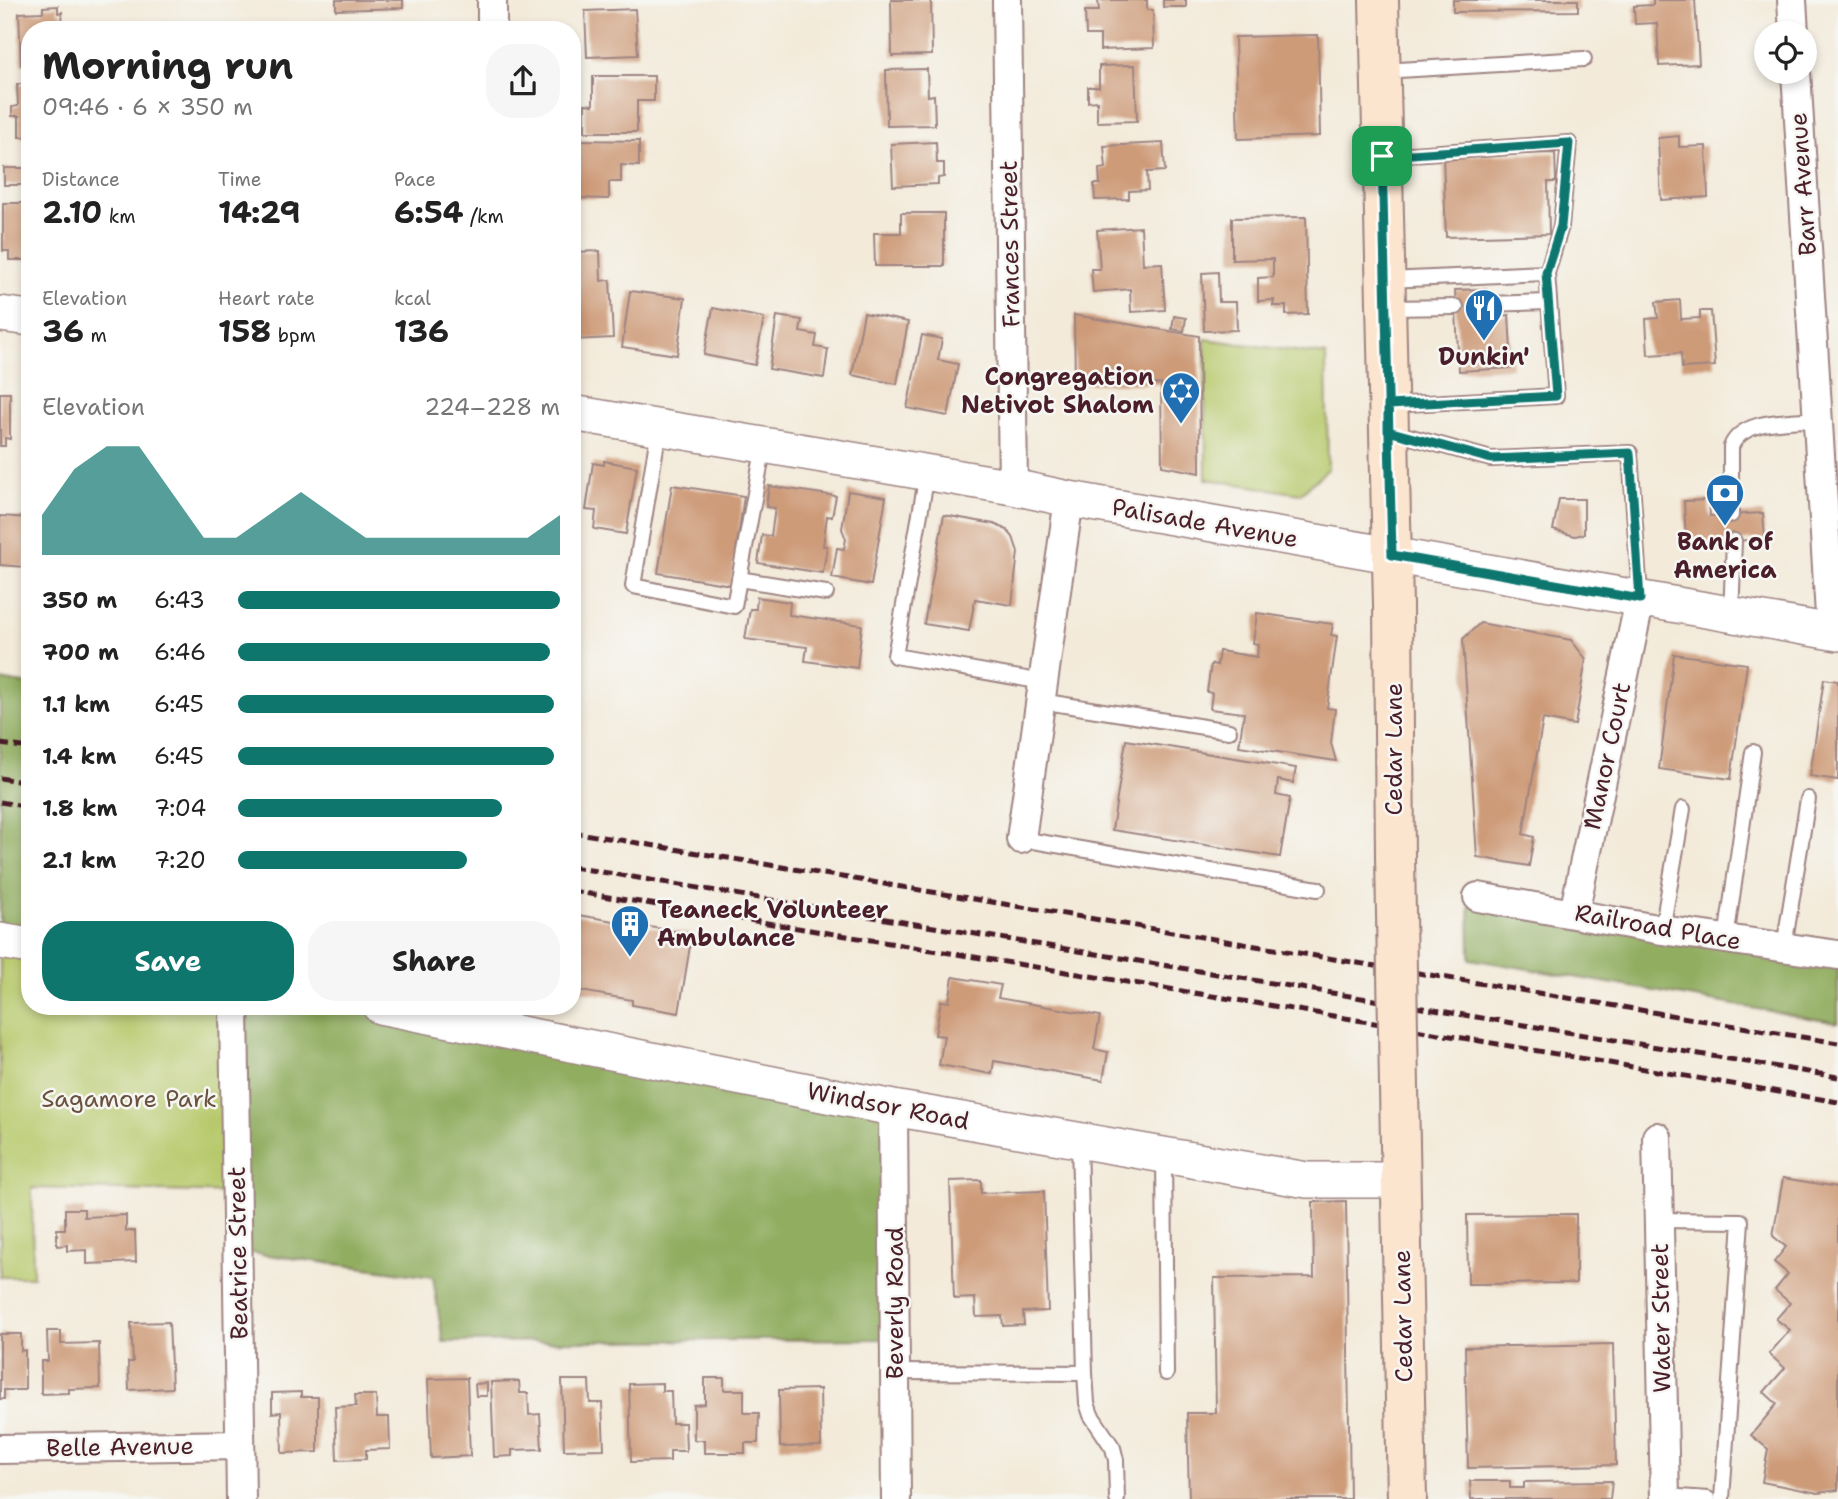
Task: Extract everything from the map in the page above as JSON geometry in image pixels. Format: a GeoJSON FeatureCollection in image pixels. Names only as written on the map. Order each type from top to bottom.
{"type":"FeatureCollection","features":[{"type":"Feature","properties":{"kind":"main road","name":"Cedar Lane"},"geometry":{"type":"LineString","coordinates":[[1379,0],[1392,555],[1407,1499]]}},
{"type":"Feature","properties":{"kind":"street"},"geometry":{"type":"LineString","coordinates":[[492,0],[492,21]]}},
{"type":"Feature","properties":{"kind":"street","name":"Frances Street"},"geometry":{"type":"LineString","coordinates":[[1007,0],[1013,487]]}},
{"type":"Feature","properties":{"kind":"street"},"geometry":{"type":"LineString","coordinates":[[1792,0],[1793,21]]}},
{"type":"Feature","properties":{"kind":"street","name":"Barr Avenue"},"geometry":{"type":"LineString","coordinates":[[1797,84],[1818,419],[1835,632]]}},
{"type":"Feature","properties":{"kind":"street"},"geometry":{"type":"LineString","coordinates":[[0,314],[21,317]]}},
{"type":"Feature","properties":{"kind":"street","name":"Palisade Avenue"},"geometry":{"type":"LineString","coordinates":[[581,415],[927,472],[1835,632]]}},
{"type":"Feature","properties":{"kind":"street"},"geometry":{"type":"LineString","coordinates":[[1021,839],[1069,499]]}},
{"type":"Feature","properties":{"kind":"street","name":"Manor Court"},"geometry":{"type":"LineString","coordinates":[[1574,913],[1640,599]]}},
{"type":"Feature","properties":{"kind":"street","name":"Railroad Place"},"geometry":{"type":"LineString","coordinates":[[1478,897],[1662,930],[1838,955]]}},
{"type":"Feature","properties":{"kind":"street"},"geometry":{"type":"LineString","coordinates":[[0,941],[21,944]]}},
{"type":"Feature","properties":{"kind":"street","name":"Beatrice Street"},"geometry":{"type":"LineString","coordinates":[[234,1015],[241,1499]]}},
{"type":"Feature","properties":{"kind":"street","name":"Windsor Road"},"geometry":{"type":"LineString","coordinates":[[425,1015],[893,1108],[1307,1180],[1400,1162]]}},
{"type":"Feature","properties":{"kind":"street","name":"Beverly Road"},"geometry":{"type":"LineString","coordinates":[[893,1108],[896,1499]]}},
{"type":"Feature","properties":{"kind":"street","name":"Water Street"},"geometry":{"type":"LineString","coordinates":[[1657,1137],[1665,1497]]}},
{"type":"Feature","properties":{"kind":"street","name":"Belle Avenue"},"geometry":{"type":"LineString","coordinates":[[0,1449],[240,1444]]}},
{"type":"Feature","properties":{"kind":"lane"},"geometry":{"type":"LineString","coordinates":[[1380,71],[1584,59]]}},
{"type":"Feature","properties":{"kind":"lane"},"geometry":{"type":"LineString","coordinates":[[1382,156],[1569,143],[1561,226],[1546,273],[1556,396],[1388,418]]}},
{"type":"Feature","properties":{"kind":"lane"},"geometry":{"type":"LineString","coordinates":[[1385,294],[1546,273]]}},
{"type":"Feature","properties":{"kind":"lane"},"geometry":{"type":"LineString","coordinates":[[1385,294],[1455,307]]}},
{"type":"Feature","properties":{"kind":"lane"},"geometry":{"type":"LineString","coordinates":[[1486,304],[1549,302]]}},
{"type":"Feature","properties":{"kind":"lane"},"geometry":{"type":"LineString","coordinates":[[1388,418],[1491,459],[1630,453],[1640,599]]}},
{"type":"Feature","properties":{"kind":"lane"},"geometry":{"type":"LineString","coordinates":[[1731,515],[1731,447],[1734,439],[1743,430],[1756,426],[1818,419]]}},
{"type":"Feature","properties":{"kind":"lane"},"geometry":{"type":"LineString","coordinates":[[660,428],[633,586],[734,607],[764,445]]}},
{"type":"Feature","properties":{"kind":"lane"},"geometry":{"type":"LineString","coordinates":[[927,472],[895,656],[1042,692],[1229,731]]}},
{"type":"Feature","properties":{"kind":"lane"},"geometry":{"type":"LineString","coordinates":[[1731,615],[1734,541]]}},
{"type":"Feature","properties":{"kind":"lane"},"geometry":{"type":"LineString","coordinates":[[739,579],[826,593]]}},
{"type":"Feature","properties":{"kind":"lane"},"geometry":{"type":"LineString","coordinates":[[1726,939],[1753,752]]}},
{"type":"Feature","properties":{"kind":"lane"},"geometry":{"type":"LineString","coordinates":[[1784,947],[1808,799]]}},
{"type":"Feature","properties":{"kind":"lane"},"geometry":{"type":"LineString","coordinates":[[1662,930],[1683,809]]}},
{"type":"Feature","properties":{"kind":"lane"},"geometry":{"type":"LineString","coordinates":[[1021,839],[1318,889]]}},
{"type":"Feature","properties":{"kind":"lane"},"geometry":{"type":"LineString","coordinates":[[1079,1140],[1087,1404],[1091,1415],[1113,1448],[1116,1460],[1116,1499]]}},
{"type":"Feature","properties":{"kind":"lane"},"geometry":{"type":"LineString","coordinates":[[1164,1155],[1166,1373]]}},
{"type":"Feature","properties":{"kind":"lane"},"geometry":{"type":"LineString","coordinates":[[1659,1220],[1741,1221],[1721,1499]]}},
{"type":"Feature","properties":{"kind":"lane"},"geometry":{"type":"LineString","coordinates":[[895,1372],[1085,1373]]}},
{"type":"Feature","properties":{"kind":"lane"},"geometry":{"type":"LineString","coordinates":[[1665,1497],[1708,1499]]}},
{"type":"Feature","properties":{"kind":"green space"},"geometry":{"type":"Polygon","coordinates":[[[1205,339],[1326,355],[1328,469],[1300,494],[1206,479],[1205,339]]]}},
{"type":"Feature","properties":{"kind":"green space"},"geometry":{"type":"Polygon","coordinates":[[[0,680],[21,684],[21,944],[0,941],[0,680]]]}},
{"type":"Feature","properties":{"kind":"green space"},"geometry":{"type":"Polygon","coordinates":[[[1469,898],[1838,961],[1838,1023],[1470,959],[1469,898]]]}},
{"type":"Feature","properties":{"kind":"green space","name":"Sagamore Park"},"geometry":{"type":"Polygon","coordinates":[[[0,941],[21,944],[21,1015],[234,1015],[237,1193],[32,1188],[33,1277],[0,1277],[0,941]]]}},
{"type":"Feature","properties":{"kind":"green space"},"geometry":{"type":"Polygon","coordinates":[[[234,1015],[478,1015],[893,1108],[895,1339],[443,1342],[433,1277],[238,1251],[234,1015]]]}},
{"type":"Feature","properties":{"kind":"building"},"geometry":{"type":"Polygon","coordinates":[[[336,0],[403,0],[403,8],[336,10],[336,0]]]}},
{"type":"Feature","properties":{"kind":"building"},"geometry":{"type":"Polygon","coordinates":[[[891,0],[931,0],[932,55],[892,56],[891,0]]]}},
{"type":"Feature","properties":{"kind":"building"},"geometry":{"type":"Polygon","coordinates":[[[1098,0],[1147,0],[1147,10],[1153,10],[1154,48],[1100,50],[1100,35],[1086,35],[1085,11],[1099,11],[1098,0]]]}},
{"type":"Feature","properties":{"kind":"building"},"geometry":{"type":"Polygon","coordinates":[[[1163,0],[1186,0],[1186,7],[1163,7],[1163,0]]]}},
{"type":"Feature","properties":{"kind":"building"},"geometry":{"type":"Polygon","coordinates":[[[1453,0],[1578,0],[1578,11],[1453,12],[1453,0]]]}},
{"type":"Feature","properties":{"kind":"building"},"geometry":{"type":"Polygon","coordinates":[[[1653,0],[1695,0],[1699,64],[1659,66],[1657,23],[1635,24],[1634,6],[1653,5],[1653,0]]]}},
{"type":"Feature","properties":{"kind":"building"},"geometry":{"type":"Polygon","coordinates":[[[58,6],[58,13],[62,12],[62,21],[21,21],[21,65],[19,13],[43,12],[43,7],[58,6]]]}},
{"type":"Feature","properties":{"kind":"building"},"geometry":{"type":"Polygon","coordinates":[[[635,9],[638,55],[587,57],[585,11],[635,9]]]}},
{"type":"Feature","properties":{"kind":"building"},"geometry":{"type":"Polygon","coordinates":[[[1318,35],[1320,136],[1238,139],[1235,37],[1318,35]]]}},
{"type":"Feature","properties":{"kind":"building"},"geometry":{"type":"Polygon","coordinates":[[[1135,65],[1137,121],[1097,122],[1097,101],[1088,102],[1088,87],[1099,87],[1099,66],[1135,65]]]}},
{"type":"Feature","properties":{"kind":"building"},"geometry":{"type":"Polygon","coordinates":[[[927,69],[928,96],[934,95],[935,125],[887,126],[886,70],[927,69]]]}},
{"type":"Feature","properties":{"kind":"building"},"geometry":{"type":"Polygon","coordinates":[[[593,76],[654,76],[654,101],[637,101],[637,132],[585,132],[585,104],[593,105],[593,76]]]}},
{"type":"Feature","properties":{"kind":"building"},"geometry":{"type":"Polygon","coordinates":[[[17,84],[21,84],[21,137],[19,116],[12,116],[12,107],[18,106],[17,84]]]}},
{"type":"Feature","properties":{"kind":"building"},"geometry":{"type":"Polygon","coordinates":[[[1679,136],[1679,147],[1706,146],[1708,197],[1661,200],[1658,138],[1679,136]]]}},
{"type":"Feature","properties":{"kind":"building"},"geometry":{"type":"Polygon","coordinates":[[[581,140],[639,141],[639,166],[621,165],[621,182],[609,182],[609,199],[581,198],[581,140]]]}},
{"type":"Feature","properties":{"kind":"building"},"geometry":{"type":"Polygon","coordinates":[[[936,142],[937,163],[944,163],[944,177],[938,178],[938,184],[893,186],[891,144],[936,142]]]}},
{"type":"Feature","properties":{"kind":"building"},"geometry":{"type":"Polygon","coordinates":[[[1163,143],[1165,171],[1147,172],[1148,190],[1129,191],[1129,199],[1095,200],[1094,184],[1100,184],[1099,169],[1106,168],[1104,146],[1163,143]]]}},
{"type":"Feature","properties":{"kind":"building"},"geometry":{"type":"Polygon","coordinates":[[[1555,153],[1556,182],[1548,182],[1549,234],[1446,237],[1443,156],[1555,153]]]}},
{"type":"Feature","properties":{"kind":"building"},"geometry":{"type":"Polygon","coordinates":[[[4,168],[21,168],[21,185],[4,185],[4,168]]]}},
{"type":"Feature","properties":{"kind":"building"},"geometry":{"type":"Polygon","coordinates":[[[3,203],[21,203],[21,260],[9,260],[9,251],[3,251],[3,203]]]}},
{"type":"Feature","properties":{"kind":"building"},"geometry":{"type":"Polygon","coordinates":[[[901,213],[944,213],[944,266],[875,266],[874,233],[901,233],[901,213]]]}},
{"type":"Feature","properties":{"kind":"building"},"geometry":{"type":"Polygon","coordinates":[[[1306,217],[1308,314],[1286,315],[1286,306],[1273,306],[1274,300],[1258,301],[1258,278],[1273,277],[1273,259],[1232,260],[1232,218],[1306,217]]]}},
{"type":"Feature","properties":{"kind":"building"},"geometry":{"type":"Polygon","coordinates":[[[1141,227],[1143,264],[1162,263],[1165,310],[1131,312],[1130,289],[1093,292],[1091,269],[1100,269],[1097,230],[1141,227]]]}},
{"type":"Feature","properties":{"kind":"building"},"geometry":{"type":"Polygon","coordinates":[[[600,251],[601,281],[610,280],[613,338],[581,340],[581,252],[600,251]]]}},
{"type":"Feature","properties":{"kind":"building"},"geometry":{"type":"Polygon","coordinates":[[[1218,272],[1219,302],[1236,302],[1237,330],[1204,331],[1202,273],[1218,272]]]}},
{"type":"Feature","properties":{"kind":"building","name":"Dunkin'"},"geometry":{"type":"Polygon","coordinates":[[[1486,289],[1487,316],[1509,315],[1512,368],[1459,371],[1455,290],[1486,289]]]}},
{"type":"Feature","properties":{"kind":"building"},"geometry":{"type":"Polygon","coordinates":[[[630,291],[685,298],[677,355],[622,347],[630,291]]]}},
{"type":"Feature","properties":{"kind":"building"},"geometry":{"type":"Polygon","coordinates":[[[1680,300],[1681,319],[1700,318],[1700,311],[1711,311],[1715,366],[1682,368],[1681,353],[1648,355],[1646,319],[1658,318],[1656,302],[1680,300]]]}},
{"type":"Feature","properties":{"kind":"building"},"geometry":{"type":"Polygon","coordinates":[[[713,308],[764,318],[755,365],[704,355],[713,308]]]}},
{"type":"Feature","properties":{"kind":"building"},"geometry":{"type":"Polygon","coordinates":[[[864,313],[908,322],[897,384],[852,375],[864,313]]]}},
{"type":"Feature","properties":{"kind":"building","name":"Congregation Netivot Shalom"},"geometry":{"type":"Polygon","coordinates":[[[1074,315],[1199,336],[1200,473],[1162,466],[1161,384],[1075,384],[1074,315]]]}},
{"type":"Feature","properties":{"kind":"building"},"geometry":{"type":"Polygon","coordinates":[[[777,316],[802,320],[800,332],[817,335],[815,347],[828,349],[824,378],[769,369],[777,316]]]}},
{"type":"Feature","properties":{"kind":"building"},"geometry":{"type":"Polygon","coordinates":[[[1174,316],[1186,318],[1184,331],[1172,329],[1174,316]]]}},
{"type":"Feature","properties":{"kind":"building"},"geometry":{"type":"Polygon","coordinates":[[[922,335],[942,339],[938,360],[958,364],[948,416],[907,408],[922,335]]]}},
{"type":"Feature","properties":{"kind":"building"},"geometry":{"type":"Polygon","coordinates":[[[0,393],[10,393],[10,439],[5,438],[5,446],[0,446],[0,393]]]}},
{"type":"Feature","properties":{"kind":"building"},"geometry":{"type":"Polygon","coordinates":[[[604,461],[637,467],[626,534],[594,529],[596,511],[586,510],[593,463],[604,465],[604,461]]]}},
{"type":"Feature","properties":{"kind":"building"},"geometry":{"type":"Polygon","coordinates":[[[672,485],[744,496],[731,585],[658,573],[672,485]]]}},
{"type":"Feature","properties":{"kind":"building"},"geometry":{"type":"Polygon","coordinates":[[[769,486],[836,496],[832,517],[827,516],[823,546],[827,546],[823,573],[758,563],[762,535],[771,536],[775,508],[766,507],[769,486]]]}},
{"type":"Feature","properties":{"kind":"building"},"geometry":{"type":"Polygon","coordinates":[[[848,491],[886,497],[871,585],[832,578],[837,548],[844,549],[846,539],[842,529],[848,491]]]}},
{"type":"Feature","properties":{"kind":"building"},"geometry":{"type":"Polygon","coordinates":[[[1559,499],[1584,499],[1584,534],[1575,536],[1553,530],[1559,499]]]}},
{"type":"Feature","properties":{"kind":"building","name":"Bank of America"},"geometry":{"type":"Polygon","coordinates":[[[1709,500],[1710,516],[1763,513],[1765,539],[1686,544],[1684,501],[1709,500]]]}},
{"type":"Feature","properties":{"kind":"building"},"geometry":{"type":"Polygon","coordinates":[[[944,515],[994,524],[1007,530],[1013,537],[1018,552],[1012,605],[975,599],[969,631],[924,624],[944,515]]]}},
{"type":"Feature","properties":{"kind":"building"},"geometry":{"type":"Polygon","coordinates":[[[0,516],[21,517],[21,567],[0,565],[0,516]]]}},
{"type":"Feature","properties":{"kind":"building"},"geometry":{"type":"Polygon","coordinates":[[[757,597],[790,602],[789,615],[862,625],[857,668],[805,661],[807,647],[745,639],[750,609],[756,609],[757,597]]]}},
{"type":"Feature","properties":{"kind":"building"},"geometry":{"type":"Polygon","coordinates":[[[1257,613],[1333,624],[1331,635],[1337,636],[1327,708],[1335,709],[1331,743],[1336,761],[1239,746],[1244,713],[1210,709],[1212,693],[1207,692],[1211,664],[1217,665],[1219,651],[1257,657],[1258,644],[1253,643],[1257,613]]]}},
{"type":"Feature","properties":{"kind":"building"},"geometry":{"type":"Polygon","coordinates":[[[1480,623],[1571,640],[1586,659],[1575,725],[1543,719],[1523,834],[1534,837],[1529,866],[1477,857],[1463,639],[1480,623]]]}},
{"type":"Feature","properties":{"kind":"building"},"geometry":{"type":"Polygon","coordinates":[[[1674,654],[1747,664],[1731,779],[1659,769],[1674,654]]]}},
{"type":"Feature","properties":{"kind":"building"},"geometry":{"type":"Polygon","coordinates":[[[1824,679],[1838,681],[1838,780],[1810,776],[1824,679]]]}},
{"type":"Feature","properties":{"kind":"building"},"geometry":{"type":"Polygon","coordinates":[[[1126,740],[1296,768],[1293,783],[1278,780],[1276,795],[1290,798],[1280,857],[1112,830],[1126,740]]]}},
{"type":"Feature","properties":{"kind":"building","name":"Teaneck Volunteer Ambulance"},"geometry":{"type":"Polygon","coordinates":[[[581,916],[692,934],[679,1013],[632,1005],[632,1000],[581,991],[581,916]]]}},
{"type":"Feature","properties":{"kind":"building"},"geometry":{"type":"Polygon","coordinates":[[[953,977],[1001,985],[998,998],[1100,1016],[1094,1049],[1108,1052],[1103,1080],[994,1061],[992,1074],[939,1065],[944,1036],[935,1035],[941,1001],[949,1002],[953,977]]]}},
{"type":"Feature","properties":{"kind":"building"},"geometry":{"type":"Polygon","coordinates":[[[1783,1178],[1838,1187],[1838,1490],[1818,1493],[1762,1482],[1768,1449],[1751,1435],[1777,1404],[1764,1392],[1785,1368],[1769,1354],[1790,1330],[1776,1319],[1790,1303],[1775,1290],[1788,1274],[1774,1262],[1786,1247],[1773,1236],[1783,1178]]]}},
{"type":"Feature","properties":{"kind":"building"},"geometry":{"type":"Polygon","coordinates":[[[981,1180],[981,1193],[1044,1191],[1048,1311],[1023,1312],[1024,1325],[1003,1326],[1002,1316],[976,1317],[975,1298],[954,1299],[950,1181],[981,1180]]]}},
{"type":"Feature","properties":{"kind":"building"},"geometry":{"type":"Polygon","coordinates":[[[1346,1201],[1350,1499],[1189,1499],[1187,1413],[1216,1413],[1214,1278],[1314,1277],[1313,1202],[1346,1201]]]}},
{"type":"Feature","properties":{"kind":"building"},"geometry":{"type":"Polygon","coordinates":[[[65,1209],[84,1209],[84,1217],[126,1215],[126,1231],[135,1231],[136,1262],[87,1264],[87,1250],[67,1251],[67,1245],[57,1246],[57,1229],[65,1229],[65,1209]]]}},
{"type":"Feature","properties":{"kind":"building"},"geometry":{"type":"Polygon","coordinates":[[[1576,1214],[1576,1283],[1468,1284],[1467,1215],[1576,1214]]]}},
{"type":"Feature","properties":{"kind":"building"},"geometry":{"type":"Polygon","coordinates":[[[169,1322],[172,1388],[129,1390],[128,1362],[133,1362],[131,1323],[169,1322]]]}},
{"type":"Feature","properties":{"kind":"building"},"geometry":{"type":"Polygon","coordinates":[[[47,1331],[61,1331],[61,1344],[99,1343],[100,1388],[69,1389],[69,1393],[41,1394],[41,1361],[48,1361],[47,1331]]]}},
{"type":"Feature","properties":{"kind":"building"},"geometry":{"type":"Polygon","coordinates":[[[0,1334],[21,1334],[21,1351],[25,1350],[25,1390],[4,1390],[4,1399],[0,1399],[0,1334]]]}},
{"type":"Feature","properties":{"kind":"building"},"geometry":{"type":"Polygon","coordinates":[[[1613,1344],[1616,1465],[1468,1468],[1465,1347],[1613,1344]]]}},
{"type":"Feature","properties":{"kind":"building"},"geometry":{"type":"Polygon","coordinates":[[[467,1378],[470,1456],[431,1458],[428,1379],[467,1378]]]}},
{"type":"Feature","properties":{"kind":"building"},"geometry":{"type":"Polygon","coordinates":[[[705,1378],[724,1378],[724,1390],[744,1390],[744,1413],[759,1413],[758,1443],[745,1443],[745,1453],[704,1453],[704,1440],[694,1440],[694,1405],[705,1404],[705,1378]]]}},
{"type":"Feature","properties":{"kind":"building"},"geometry":{"type":"Polygon","coordinates":[[[562,1380],[589,1380],[590,1403],[602,1403],[604,1449],[564,1450],[562,1380]]]}},
{"type":"Feature","properties":{"kind":"building"},"geometry":{"type":"Polygon","coordinates":[[[519,1381],[520,1393],[528,1393],[529,1415],[540,1414],[542,1449],[512,1450],[512,1456],[494,1457],[491,1382],[519,1381]]]}},
{"type":"Feature","properties":{"kind":"building"},"geometry":{"type":"Polygon","coordinates":[[[487,1383],[487,1396],[476,1396],[475,1384],[487,1383]]]}},
{"type":"Feature","properties":{"kind":"building"},"geometry":{"type":"Polygon","coordinates":[[[662,1383],[662,1391],[671,1391],[672,1423],[685,1423],[686,1451],[670,1451],[670,1461],[631,1462],[629,1384],[662,1383]]]}},
{"type":"Feature","properties":{"kind":"building"},"geometry":{"type":"Polygon","coordinates":[[[820,1389],[821,1446],[780,1447],[779,1390],[820,1389]]]}},
{"type":"Feature","properties":{"kind":"building"},"geometry":{"type":"Polygon","coordinates":[[[301,1392],[301,1397],[318,1397],[318,1452],[282,1453],[281,1412],[272,1413],[272,1393],[301,1392]]]}},
{"type":"Feature","properties":{"kind":"building"},"geometry":{"type":"Polygon","coordinates":[[[355,1395],[376,1395],[377,1417],[389,1417],[390,1449],[366,1450],[366,1459],[337,1460],[335,1407],[356,1406],[355,1395]]]}},
{"type":"Feature","properties":{"kind":"building"},"geometry":{"type":"Polygon","coordinates":[[[1470,1481],[1510,1481],[1510,1488],[1524,1488],[1524,1482],[1612,1481],[1610,1499],[1471,1499],[1470,1481]]]}},
{"type":"Feature","properties":{"kind":"railway"},"geometry":{"type":"LineString","coordinates":[[0,744],[21,747]]}},
{"type":"Feature","properties":{"kind":"railway"},"geometry":{"type":"LineString","coordinates":[[0,778],[21,782]]}},
{"type":"Feature","properties":{"kind":"railway"},"geometry":{"type":"LineString","coordinates":[[0,802],[21,806]]}},
{"type":"Feature","properties":{"kind":"railway"},"geometry":{"type":"LineString","coordinates":[[581,834],[1838,1043]]}},
{"type":"Feature","properties":{"kind":"railway"},"geometry":{"type":"LineString","coordinates":[[581,868],[1838,1077]]}},
{"type":"Feature","properties":{"kind":"railway"},"geometry":{"type":"LineString","coordinates":[[581,892],[1838,1102]]}},
{"type":"Feature","properties":{"kind":"place","name":"Dunkin'"},"geometry":{"type":"Point","coordinates":[1484,342]}},
{"type":"Feature","properties":{"kind":"place","name":"Congregation Netivot Shalom"},"geometry":{"type":"Point","coordinates":[1181,425]}},
{"type":"Feature","properties":{"kind":"place","name":"Bank of America"},"geometry":{"type":"Point","coordinates":[1725,527]}},
{"type":"Feature","properties":{"kind":"place","name":"Teaneck Volunteer Ambulance"},"geometry":{"type":"Point","coordinates":[630,958]}},
{"type":"Feature","properties":{"kind":"route"},"geometry":{"type":"LineString","coordinates":[[1382,156],[1387,361],[1392,555],[1640,599],[1630,453],[1491,459],[1388,431],[1388,405],[1556,396],[1546,273],[1561,226],[1569,143],[1382,156]]}}]}
